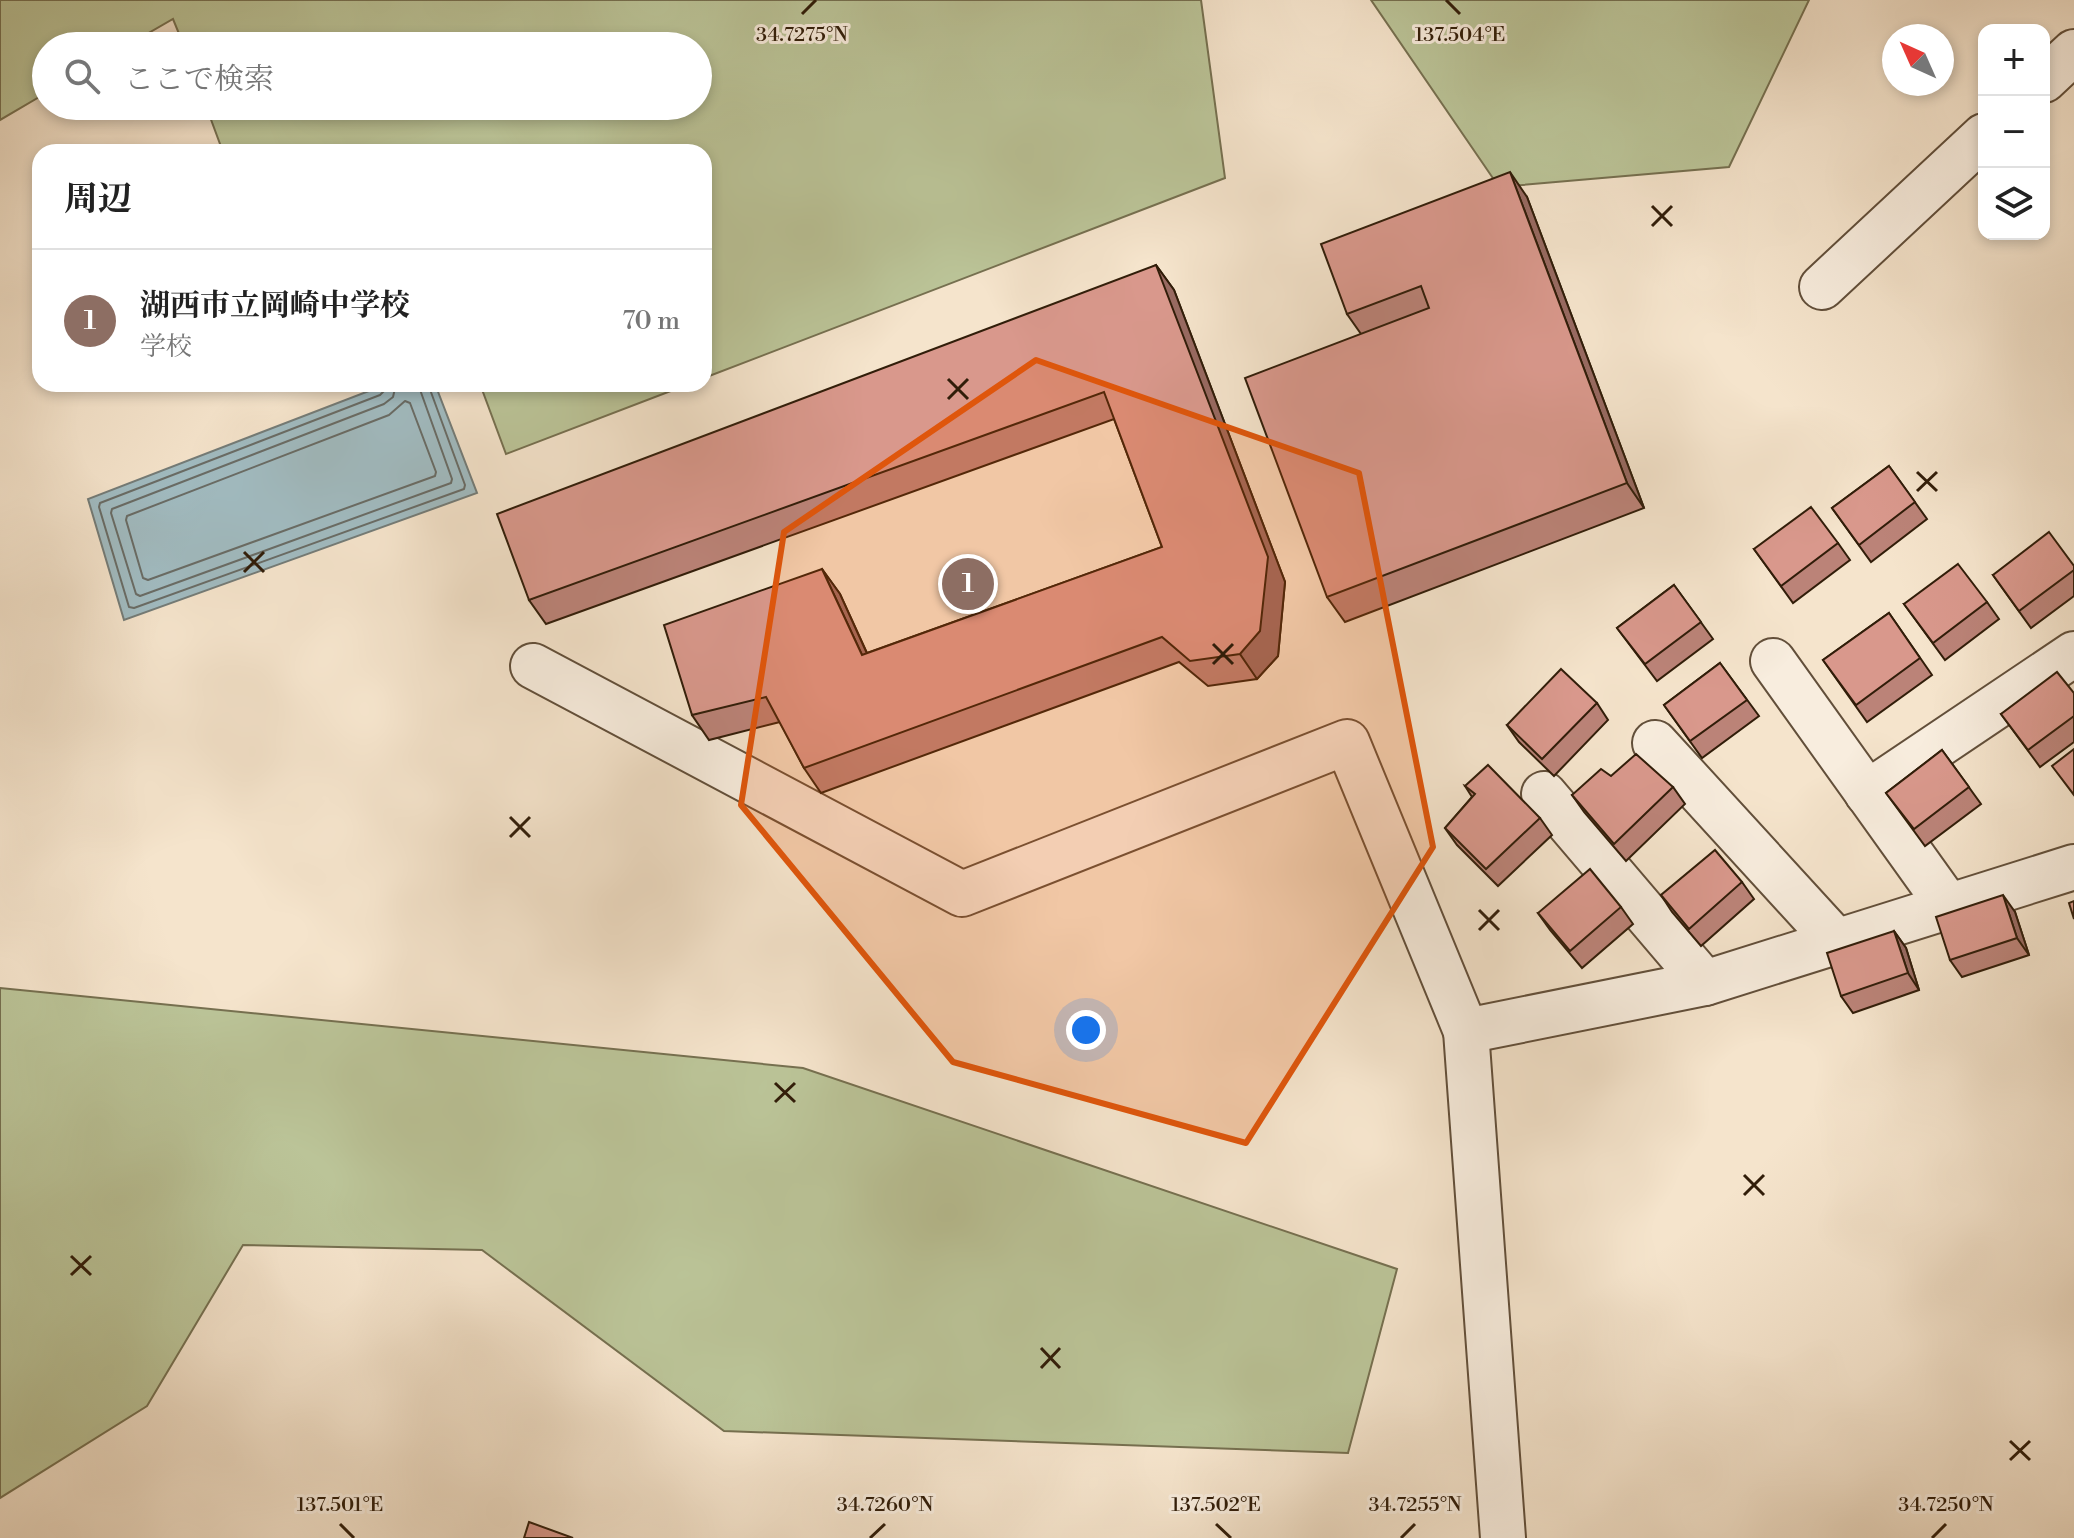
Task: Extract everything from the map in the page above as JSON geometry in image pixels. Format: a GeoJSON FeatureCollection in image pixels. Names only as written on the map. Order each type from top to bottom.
{"type":"FeatureCollection","features":[{"type":"Feature","properties":{"kind":"street"},"geometry":{"type":"LineString","coordinates":[[2050,74],[2074,52]]}},
{"type":"Feature","properties":{"kind":"street"},"geometry":{"type":"LineString","coordinates":[[1822,287],[1978,142]]}},
{"type":"Feature","properties":{"kind":"street"},"geometry":{"type":"LineString","coordinates":[[1867,793],[2074,654]]}},
{"type":"Feature","properties":{"kind":"street"},"geometry":{"type":"LineString","coordinates":[[1773,661],[1949,907]]}},
{"type":"Feature","properties":{"kind":"street"},"geometry":{"type":"LineString","coordinates":[[533,666],[962,894],[1347,742],[1466,1031],[1503,1538]]}},
{"type":"Feature","properties":{"kind":"street"},"geometry":{"type":"LineString","coordinates":[[1655,743],[1837,942]]}},
{"type":"Feature","properties":{"kind":"street"},"geometry":{"type":"LineString","coordinates":[[1544,794],[1705,983]]}},
{"type":"Feature","properties":{"kind":"street"},"geometry":{"type":"LineString","coordinates":[[1466,1031],[1705,983],[2074,867]]}},
{"type":"Feature","properties":{"kind":"highlighted area"},"geometry":{"type":"Polygon","coordinates":[[[1036,360],[1359,473],[1433,847],[1246,1143],[953,1062],[741,805],[784,532],[1036,360]]]}},
{"type":"Feature","properties":{"kind":"green space"},"geometry":{"type":"Polygon","coordinates":[[[0,0],[1201,0],[1225,178],[712,375],[712,144],[220,144],[211,120],[712,120],[712,32],[178,32],[173,19],[150,32],[32,32],[32,101],[0,120],[0,0]]]}},
{"type":"Feature","properties":{"kind":"green space"},"geometry":{"type":"Polygon","coordinates":[[[1371,0],[1809,0],[1729,167],[1499,187],[1371,0]]]}},
{"type":"Feature","properties":{"kind":"green space"},"geometry":{"type":"Polygon","coordinates":[[[483,392],[668,392],[506,454],[483,392]]]}},
{"type":"Feature","properties":{"kind":"green space"},"geometry":{"type":"Polygon","coordinates":[[[0,988],[803,1068],[1397,1269],[1348,1453],[724,1431],[482,1250],[243,1245],[147,1406],[0,1498],[0,988]]]}},
{"type":"Feature","properties":{"kind":"water"},"geometry":{"type":"Polygon","coordinates":[[[366,392],[438,392],[477,493],[124,620],[88,499],[366,392]]]}},
{"type":"Feature","properties":{"kind":"building"},"geometry":{"type":"Polygon","coordinates":[[[1510,172],[1627,483],[1327,597],[1245,378],[1429,308],[1421,286],[1347,314],[1321,244],[1510,172]]]}},
{"type":"Feature","properties":{"kind":"building"},"geometry":{"type":"Polygon","coordinates":[[[1156,265],[1268,557],[1260,631],[1240,654],[1190,661],[1162,637],[804,768],[766,697],[692,715],[664,625],[822,569],[862,655],[1162,547],[1104,392],[529,600],[497,514],[1156,265]]]}},
{"type":"Feature","properties":{"kind":"building"},"geometry":{"type":"Polygon","coordinates":[[[1889,466],[1915,502],[1859,545],[1832,508],[1889,466]]]}},
{"type":"Feature","properties":{"kind":"building"},"geometry":{"type":"Polygon","coordinates":[[[1811,507],[1838,543],[1781,586],[1754,549],[1811,507]]]}},
{"type":"Feature","properties":{"kind":"building"},"geometry":{"type":"Polygon","coordinates":[[[2049,532],[2074,570],[2019,611],[1993,575],[2049,532]]]}},
{"type":"Feature","properties":{"kind":"building"},"geometry":{"type":"Polygon","coordinates":[[[1958,564],[1987,602],[1933,643],[1904,604],[1958,564]]]}},
{"type":"Feature","properties":{"kind":"building"},"geometry":{"type":"Polygon","coordinates":[[[1674,585],[1701,622],[1645,664],[1617,628],[1674,585]]]}},
{"type":"Feature","properties":{"kind":"building"},"geometry":{"type":"Polygon","coordinates":[[[1889,613],[1920,658],[1856,705],[1823,660],[1889,613]]]}},
{"type":"Feature","properties":{"kind":"building"},"geometry":{"type":"Polygon","coordinates":[[[1720,663],[1747,700],[1690,741],[1664,705],[1720,663]]]}},
{"type":"Feature","properties":{"kind":"building"},"geometry":{"type":"Polygon","coordinates":[[[1561,669],[1597,703],[1542,759],[1507,725],[1561,669]]]}},
{"type":"Feature","properties":{"kind":"building"},"geometry":{"type":"Polygon","coordinates":[[[2057,672],[2074,693],[2074,716],[2028,750],[2001,714],[2057,672]]]}},
{"type":"Feature","properties":{"kind":"building"},"geometry":{"type":"Polygon","coordinates":[[[2074,749],[2074,795],[2052,766],[2074,749]]]}},
{"type":"Feature","properties":{"kind":"building"},"geometry":{"type":"Polygon","coordinates":[[[1942,750],[1969,787],[1914,829],[1886,793],[1942,750]]]}},
{"type":"Feature","properties":{"kind":"building"},"geometry":{"type":"Polygon","coordinates":[[[1636,754],[1673,787],[1614,844],[1572,795],[1601,769],[1611,776],[1636,754]]]}},
{"type":"Feature","properties":{"kind":"building"},"geometry":{"type":"Polygon","coordinates":[[[1488,765],[1540,818],[1486,869],[1445,828],[1475,794],[1465,786],[1488,765]]]}},
{"type":"Feature","properties":{"kind":"building"},"geometry":{"type":"Polygon","coordinates":[[[1715,850],[1742,882],[1689,929],[1661,895],[1715,850]]]}},
{"type":"Feature","properties":{"kind":"building"},"geometry":{"type":"Polygon","coordinates":[[[1590,869],[1621,907],[1570,951],[1538,913],[1590,869]]]}},
{"type":"Feature","properties":{"kind":"building"},"geometry":{"type":"Polygon","coordinates":[[[2003,895],[2017,938],[1950,960],[1936,917],[2003,895]]]}},
{"type":"Feature","properties":{"kind":"building"},"geometry":{"type":"Polygon","coordinates":[[[2074,901],[2074,919],[2069,903],[2074,901]]]}},
{"type":"Feature","properties":{"kind":"building"},"geometry":{"type":"Polygon","coordinates":[[[1894,931],[1908,973],[1841,996],[1827,953],[1894,931]]]}},
{"type":"Feature","properties":{"kind":"building"},"geometry":{"type":"Polygon","coordinates":[[[529,1522],[573,1538],[524,1538],[529,1522]]]}},
{"type":"Feature","properties":{"kind":"place","name":"湖西市立岡崎中学校"},"geometry":{"type":"Point","coordinates":[968,584]}}]}
